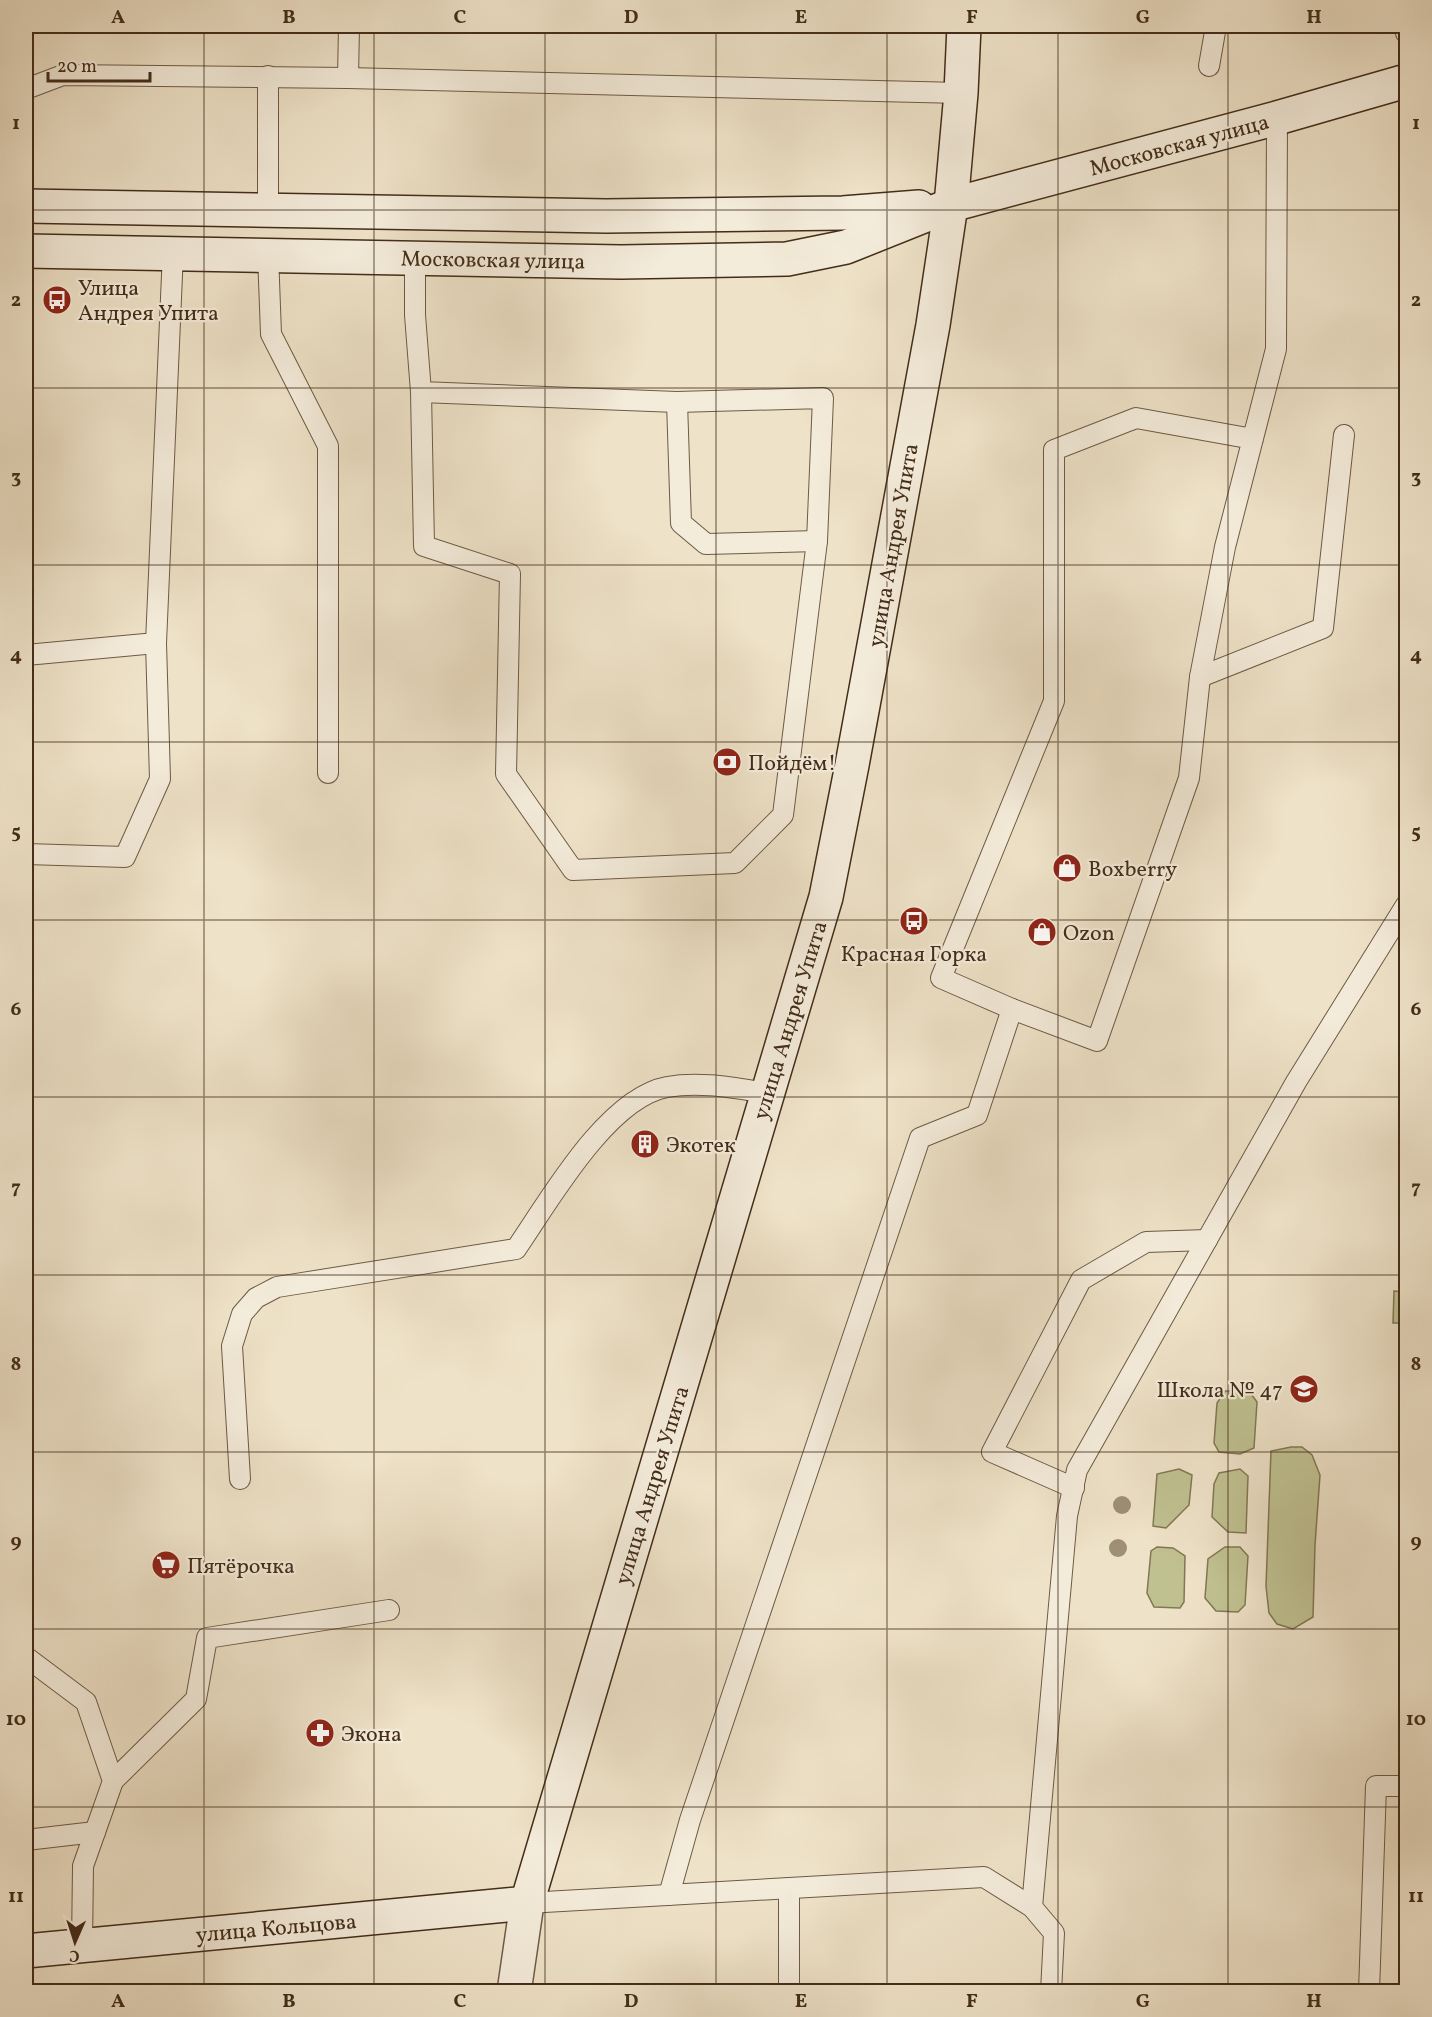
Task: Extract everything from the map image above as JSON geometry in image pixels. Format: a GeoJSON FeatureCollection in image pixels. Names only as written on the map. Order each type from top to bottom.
{"type":"FeatureCollection","features":[{"type":"Feature","properties":{"kind":"main road","name":"улица Андрея Упита"},"geometry":{"type":"LineString","coordinates":[[514,1992],[527,1903],[826,897],[931,336],[951,205],[961,93],[964,26]]}},
{"type":"Feature","properties":{"kind":"main road","name":"Московская улица"},"geometry":{"type":"LineString","coordinates":[[26,251],[621,262],[787,259],[846,247],[951,205],[1407,81]]}},
{"type":"Feature","properties":{"kind":"main road","name":"Московская улица"},"geometry":{"type":"LineString","coordinates":[[26,206],[606,216],[843,213],[951,205]]}},
{"type":"Feature","properties":{"kind":"main road","name":"улица Кольцова"},"geometry":{"type":"LineString","coordinates":[[26,1951],[527,1903]]}},
{"type":"Feature","properties":{"kind":"lane"},"geometry":{"type":"LineString","coordinates":[[348,78],[349,26]]}},
{"type":"Feature","properties":{"kind":"lane"},"geometry":{"type":"LineString","coordinates":[[1209,66],[1216,26]]}},
{"type":"Feature","properties":{"kind":"lane"},"geometry":{"type":"LineString","coordinates":[[1405,26],[1407,33]]}},
{"type":"Feature","properties":{"kind":"lane"},"geometry":{"type":"LineString","coordinates":[[26,90],[63,75],[268,76],[961,93]]}},
{"type":"Feature","properties":{"kind":"lane"},"geometry":{"type":"LineString","coordinates":[[268,76],[268,209]]}},
{"type":"Feature","properties":{"kind":"lane"},"geometry":{"type":"LineString","coordinates":[[1253,439],[1136,418],[1054,450],[1054,701],[941,978],[1012,1009],[1097,1041],[1189,778],[1200,677],[1224,547],[1253,439],[1276,349],[1277,118]]}},
{"type":"Feature","properties":{"kind":"lane"},"geometry":{"type":"LineString","coordinates":[[26,854],[125,857],[160,779],[156,643],[173,252]]}},
{"type":"Feature","properties":{"kind":"lane"},"geometry":{"type":"LineString","coordinates":[[268,254],[271,334],[328,446],[328,773]]}},
{"type":"Feature","properties":{"kind":"lane"},"geometry":{"type":"LineString","coordinates":[[415,257],[415,315],[421,392],[424,546],[510,574],[506,774],[573,870],[735,863],[783,815],[817,541],[823,398],[677,402],[421,392]]}},
{"type":"Feature","properties":{"kind":"lane"},"geometry":{"type":"LineString","coordinates":[[677,402],[681,523],[706,544],[817,541]]}},
{"type":"Feature","properties":{"kind":"lane"},"geometry":{"type":"LineString","coordinates":[[1200,677],[1323,628],[1344,435]]}},
{"type":"Feature","properties":{"kind":"lane"},"geometry":{"type":"LineString","coordinates":[[26,655],[156,643]]}},
{"type":"Feature","properties":{"kind":"lane"},"geometry":{"type":"LineString","coordinates":[[1032,1907],[1067,1516],[1077,1470],[1296,1082],[1407,905]]}},
{"type":"Feature","properties":{"kind":"lane"},"geometry":{"type":"LineString","coordinates":[[669,1895],[694,1808],[920,1138],[977,1115],[1012,1009]]}},
{"type":"Feature","properties":{"kind":"lane"},"geometry":{"type":"LineString","coordinates":[[240,1479],[231,1346],[242,1314],[256,1298],[277,1287],[516,1249],[584,1151],[612,1120],[640,1096],[666,1087],[703,1084],[767,1093]]}},
{"type":"Feature","properties":{"kind":"lane"},"geometry":{"type":"LineString","coordinates":[[1074,1488],[992,1452],[1082,1280],[1146,1242],[1207,1240]]}},
{"type":"Feature","properties":{"kind":"lane"},"geometry":{"type":"LineString","coordinates":[[82,1946],[83,1866],[113,1781],[196,1699],[207,1638],[389,1610]]}},
{"type":"Feature","properties":{"kind":"lane"},"geometry":{"type":"LineString","coordinates":[[26,1657],[86,1702],[113,1781]]}},
{"type":"Feature","properties":{"kind":"lane"},"geometry":{"type":"LineString","coordinates":[[1369,1992],[1376,1786],[1407,1786]]}},
{"type":"Feature","properties":{"kind":"lane"},"geometry":{"type":"LineString","coordinates":[[26,1840],[95,1832]]}},
{"type":"Feature","properties":{"kind":"lane"},"geometry":{"type":"LineString","coordinates":[[527,1903],[984,1877],[1032,1907],[1054,1933],[1051,1992]]}},
{"type":"Feature","properties":{"kind":"lane"},"geometry":{"type":"LineString","coordinates":[[789,1888],[789,1992]]}},
{"type":"Feature","properties":{"kind":"green space"},"geometry":{"type":"Polygon","coordinates":[[[1394,1291],[1406,1292],[1406,1323],[1393,1323],[1394,1291]]]}},
{"type":"Feature","properties":{"kind":"green space"},"geometry":{"type":"Polygon","coordinates":[[[1225,1391],[1249,1391],[1257,1402],[1254,1448],[1240,1454],[1219,1452],[1214,1443],[1217,1403],[1225,1391]]]}},
{"type":"Feature","properties":{"kind":"green space"},"geometry":{"type":"Polygon","coordinates":[[[1302,1447],[1312,1455],[1320,1475],[1313,1617],[1293,1629],[1277,1624],[1269,1613],[1266,1586],[1271,1451],[1302,1447]]]}},
{"type":"Feature","properties":{"kind":"green space"},"geometry":{"type":"Polygon","coordinates":[[[1179,1469],[1192,1475],[1189,1505],[1166,1528],[1153,1526],[1157,1474],[1179,1469]]]}},
{"type":"Feature","properties":{"kind":"green space"},"geometry":{"type":"Polygon","coordinates":[[[1240,1469],[1248,1476],[1246,1533],[1228,1532],[1212,1517],[1214,1484],[1219,1473],[1240,1469]]]}},
{"type":"Feature","properties":{"kind":"green space"},"geometry":{"type":"Polygon","coordinates":[[[1157,1547],[1173,1548],[1185,1556],[1184,1602],[1180,1608],[1154,1607],[1147,1593],[1151,1551],[1157,1547]]]}},
{"type":"Feature","properties":{"kind":"green space"},"geometry":{"type":"Polygon","coordinates":[[[1225,1547],[1240,1547],[1248,1556],[1245,1605],[1238,1612],[1216,1611],[1205,1598],[1208,1559],[1225,1547]]]}},
{"type":"Feature","properties":{"kind":"place","name":"Улица Андрея Упита"},"geometry":{"type":"Point","coordinates":[57,300]}},
{"type":"Feature","properties":{"kind":"place","name":"Пойдём!"},"geometry":{"type":"Point","coordinates":[727,762]}},
{"type":"Feature","properties":{"kind":"place","name":"Boxberry"},"geometry":{"type":"Point","coordinates":[1067,868]}},
{"type":"Feature","properties":{"kind":"place","name":"Красная Горка"},"geometry":{"type":"Point","coordinates":[914,921]}},
{"type":"Feature","properties":{"kind":"place","name":"Ozon"},"geometry":{"type":"Point","coordinates":[1042,932]}},
{"type":"Feature","properties":{"kind":"place","name":"Экотек"},"geometry":{"type":"Point","coordinates":[645,1144]}},
{"type":"Feature","properties":{"kind":"place","name":"Школа № 47"},"geometry":{"type":"Point","coordinates":[1304,1389]}},
{"type":"Feature","properties":{"kind":"place","name":"Пятёрочка"},"geometry":{"type":"Point","coordinates":[166,1565]}},
{"type":"Feature","properties":{"kind":"place","name":"Экона"},"geometry":{"type":"Point","coordinates":[320,1733]}}]}
